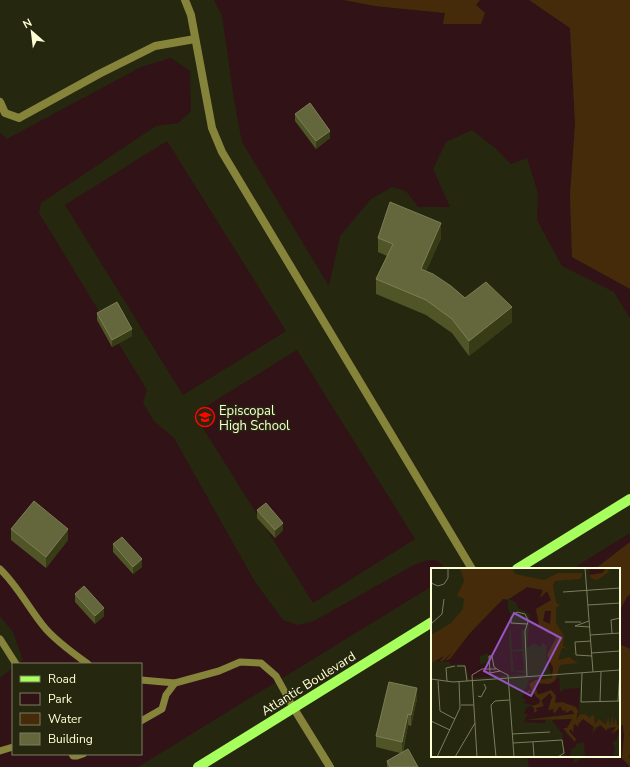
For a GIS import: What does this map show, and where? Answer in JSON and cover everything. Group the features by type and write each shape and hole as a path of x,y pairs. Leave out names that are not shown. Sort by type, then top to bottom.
{"main road":[{"path":"519,568 630,499"},
{"name":"Atlantic Boulevard","path":"198,767 431,623"}],"street":[{"path":"185,0 191,15 212,128 222,152 471,568"},
{"path":"0,102 5,113 19,118 99,74 155,46 195,39"},
{"path":"293,707 330,767"}],"lane":[{"path":"0,569 10,580 45,628 58,641 87,663"},
{"path":"0,639 15,663"},
{"path":"142,680 175,683 219,671 240,662 261,663 276,676 293,707"},
{"path":"142,720 162,708 166,695 175,683"},
{"path":"0,751 12,747"}],"green space":[{"path":"214,0 344,0 375,6 445,13 443,24 475,5 480,0 529,0 570,28 575,124 570,195 572,257 630,289 630,318 614,292 562,266 537,220 538,193 527,158 511,164 495,148 472,130 446,142 433,169 450,207 418,207 406,191 392,187 371,199 340,236 329,286 242,142 222,16"},
{"path":"171,58 190,71 191,111 178,123 156,126 41,203 39,213 147,390 143,403 154,421 174,438 255,582 283,620 298,625 314,621 421,562 434,560 441,564 443,568 431,568 431,587 138,767 0,767 0,678 12,669 12,755 142,755 142,663 19,663 23,660 13,632 0,616 0,133 7,139 141,67"},
{"path":"167,141 286,331 183,395 65,205"},
{"path":"297,350 415,539 313,603 194,414"},
{"path":"630,533 630,542 596,568 574,568"},
{"path":"630,594 630,649 620,644 620,610"},
{"path":"623,725 624,736 622,758 630,767 529,767 527,757 575,757 573,764 584,757 620,757 620,726"}],"water":[{"path":"344,0 480,0 476,5 485,13 481,24 443,24 445,13 375,6"},
{"path":"529,0 630,0 630,289 572,257 570,195 575,124 570,28"},
{"path":"630,542 630,594 620,610 620,568 596,568"},
{"path":"620,644 630,649 630,754 628,757 630,759 630,767 622,758 624,736 623,725 620,726"}],"building":[{"path":"310,103 330,131 316,141 295,114"},
{"path":"390,202 441,223 421,269 433,274 465,298 486,282 512,307 469,341 452,319 426,300 376,279 393,244 378,238"},
{"path":"117,302 132,329 112,340 97,313"},
{"path":"34,501 68,529 46,557 11,529"},
{"path":"266,503 283,523 275,530 257,510"},
{"path":"122,537 142,559 133,567 113,544"},
{"path":"84,586 104,608 95,616 75,594"},
{"path":"389,682 417,688 411,715 408,714 402,742 376,736"},
{"path":"408,749 418,767 390,767 387,761"}],"place":[{"name":"Episcopal High School","path":"205,417"}]}
